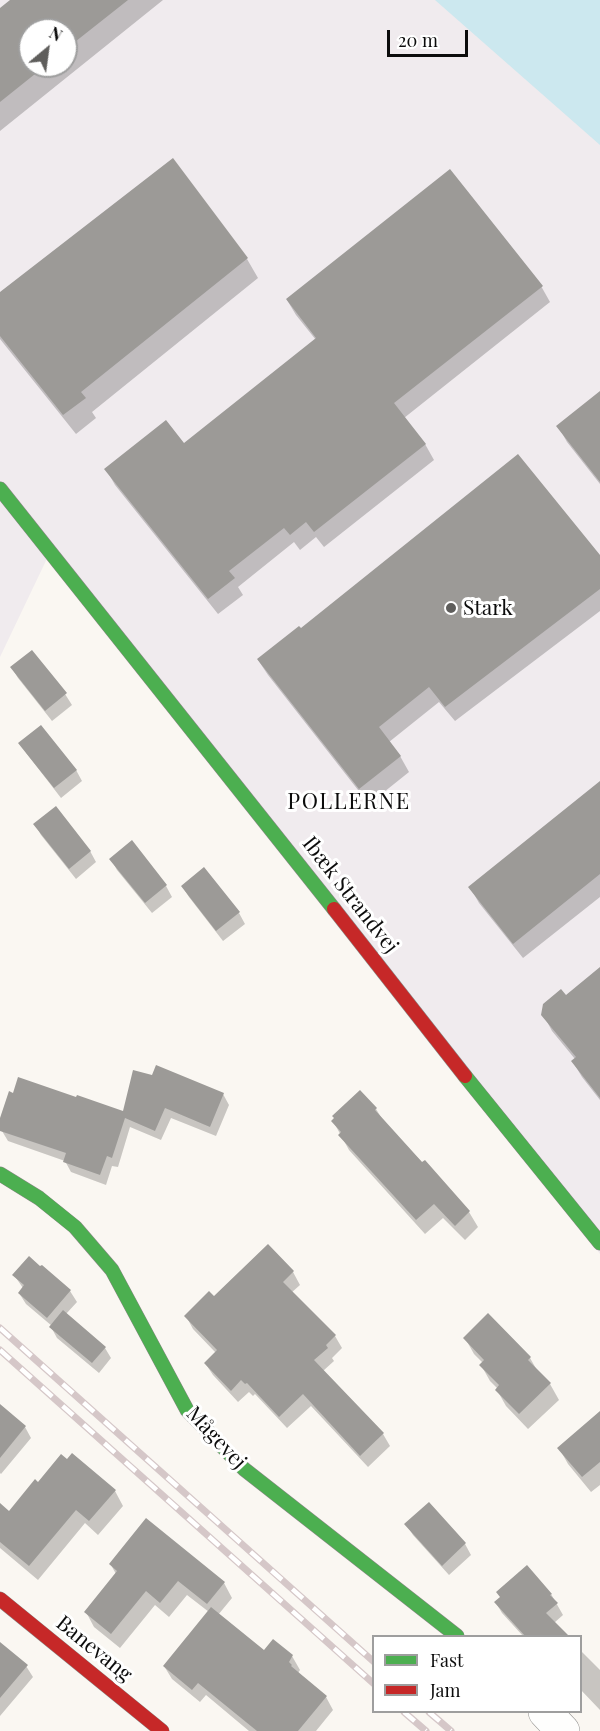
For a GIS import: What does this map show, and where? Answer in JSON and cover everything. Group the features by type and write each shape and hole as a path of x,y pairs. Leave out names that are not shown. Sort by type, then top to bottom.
{"street":[{"name":"Ibæk Strandvej","path":"0,489 600,1244"},
{"name":"Mågevej","path":"0,1174 39,1198 75,1227 112,1270 187,1410 244,1469 456,1635"},
{"name":"Banevang","path":"0,1599 162,1731"},
{"path":"546,1713 563,1731"}],"shaded area":[{"path":"0,0 600,0 600,1254 53,546 0,657"}],"water":[{"path":"435,0 600,0 600,145"}],"building":[{"path":"10,0 128,0 78,40 78,18 18,18 18,78 30,78 0,102 0,8"},
{"path":"173,158 248,258 81,392 86,398 63,415 0,336 0,292"},
{"path":"450,169 543,286 394,403 426,444 314,532 306,522 290,535 284,528 229,571 235,578 208,599 104,469 166,420 184,443 316,338 286,299"},
{"path":"600,391 600,482 556,426"},
{"name":"Stark","path":"518,454 600,555 600,589 445,707 429,687 379,727 401,756 359,789 257,659 299,626 301,628"},
{"path":"32,650 67,693 45,711 10,667"},
{"path":"41,725 77,770 54,788 18,743"},
{"path":"600,781 600,874 513,944 468,887"},
{"path":"56,806 91,851 69,869 33,824"},
{"path":"132,840 167,885 145,903 109,859"},
{"path":"204,867 240,912 216,931 181,886"},
{"path":"600,967 600,1098 571,1061 576,1057 541,1015 543,1004 561,989 566,995"},
{"path":"156,1065 224,1093 210,1127 165,1108 155,1131 125,1118 112,1158 107,1156 100,1175 63,1162 66,1153 0,1131 0,1118 9,1091 13,1093 18,1077 123,1111 133,1070 152,1075"},
{"path":"360,1090 422,1162 425,1160 470,1211 455,1226 434,1204 416,1220 338,1135 341,1132 331,1121 334,1118 332,1116"},
{"path":"268,1244 294,1271 283,1282 336,1335 326,1345 328,1348 314,1360 384,1433 360,1456 303,1394 279,1417 247,1383 241,1380 231,1391 204,1363 217,1350 184,1316 209,1291 214,1296"},
{"path":"29,1256 71,1290 47,1318 18,1293 24,1285 12,1275"},
{"path":"63,1310 106,1347 92,1363 49,1327"},
{"path":"488,1313 531,1357 528,1360 551,1383 519,1414 495,1390 499,1385 479,1365 484,1360 463,1338"},
{"path":"0,1404 26,1426 0,1458"},
{"path":"600,1411 600,1462 582,1477 557,1448"},
{"path":"72,1453 116,1490 89,1521 76,1510 29,1566 0,1542 0,1503 9,1511 35,1479 38,1482 61,1454 67,1459"},
{"path":"429,1502 466,1543 442,1566 404,1524"},
{"path":"146,1518 225,1582 207,1604 178,1581 160,1603 146,1591 111,1634 84,1612 117,1571 109,1564"},
{"path":"527,1565 558,1603 546,1613 568,1635 524,1635 494,1602 500,1597 496,1592"},
{"path":"211,1607 264,1650 273,1639 293,1655 289,1662 291,1666 327,1696 298,1731 257,1731 198,1683 192,1690 163,1666"},
{"path":"0,1642 28,1665 0,1698"}],"railway":[{"path":"0,1328 372,1660"},
{"path":"0,1350 372,1682"},
{"path":"405,1713 426,1731"},
{"path":"430,1713 451,1731"}],"traffic: fast":[{"path":"0,489 334,909"},
{"path":"465,1076 600,1243"},
{"path":"0,1174 39,1198 75,1227 112,1270 187,1410 244,1469 456,1635"}],"traffic: jam":[{"path":"334,909 465,1076"},
{"path":"0,1599 162,1731"}],"place":[{"name":"Stark","path":"451,608"}],"district":[{"name":"POLLERNE","path":"349,802"}]}
